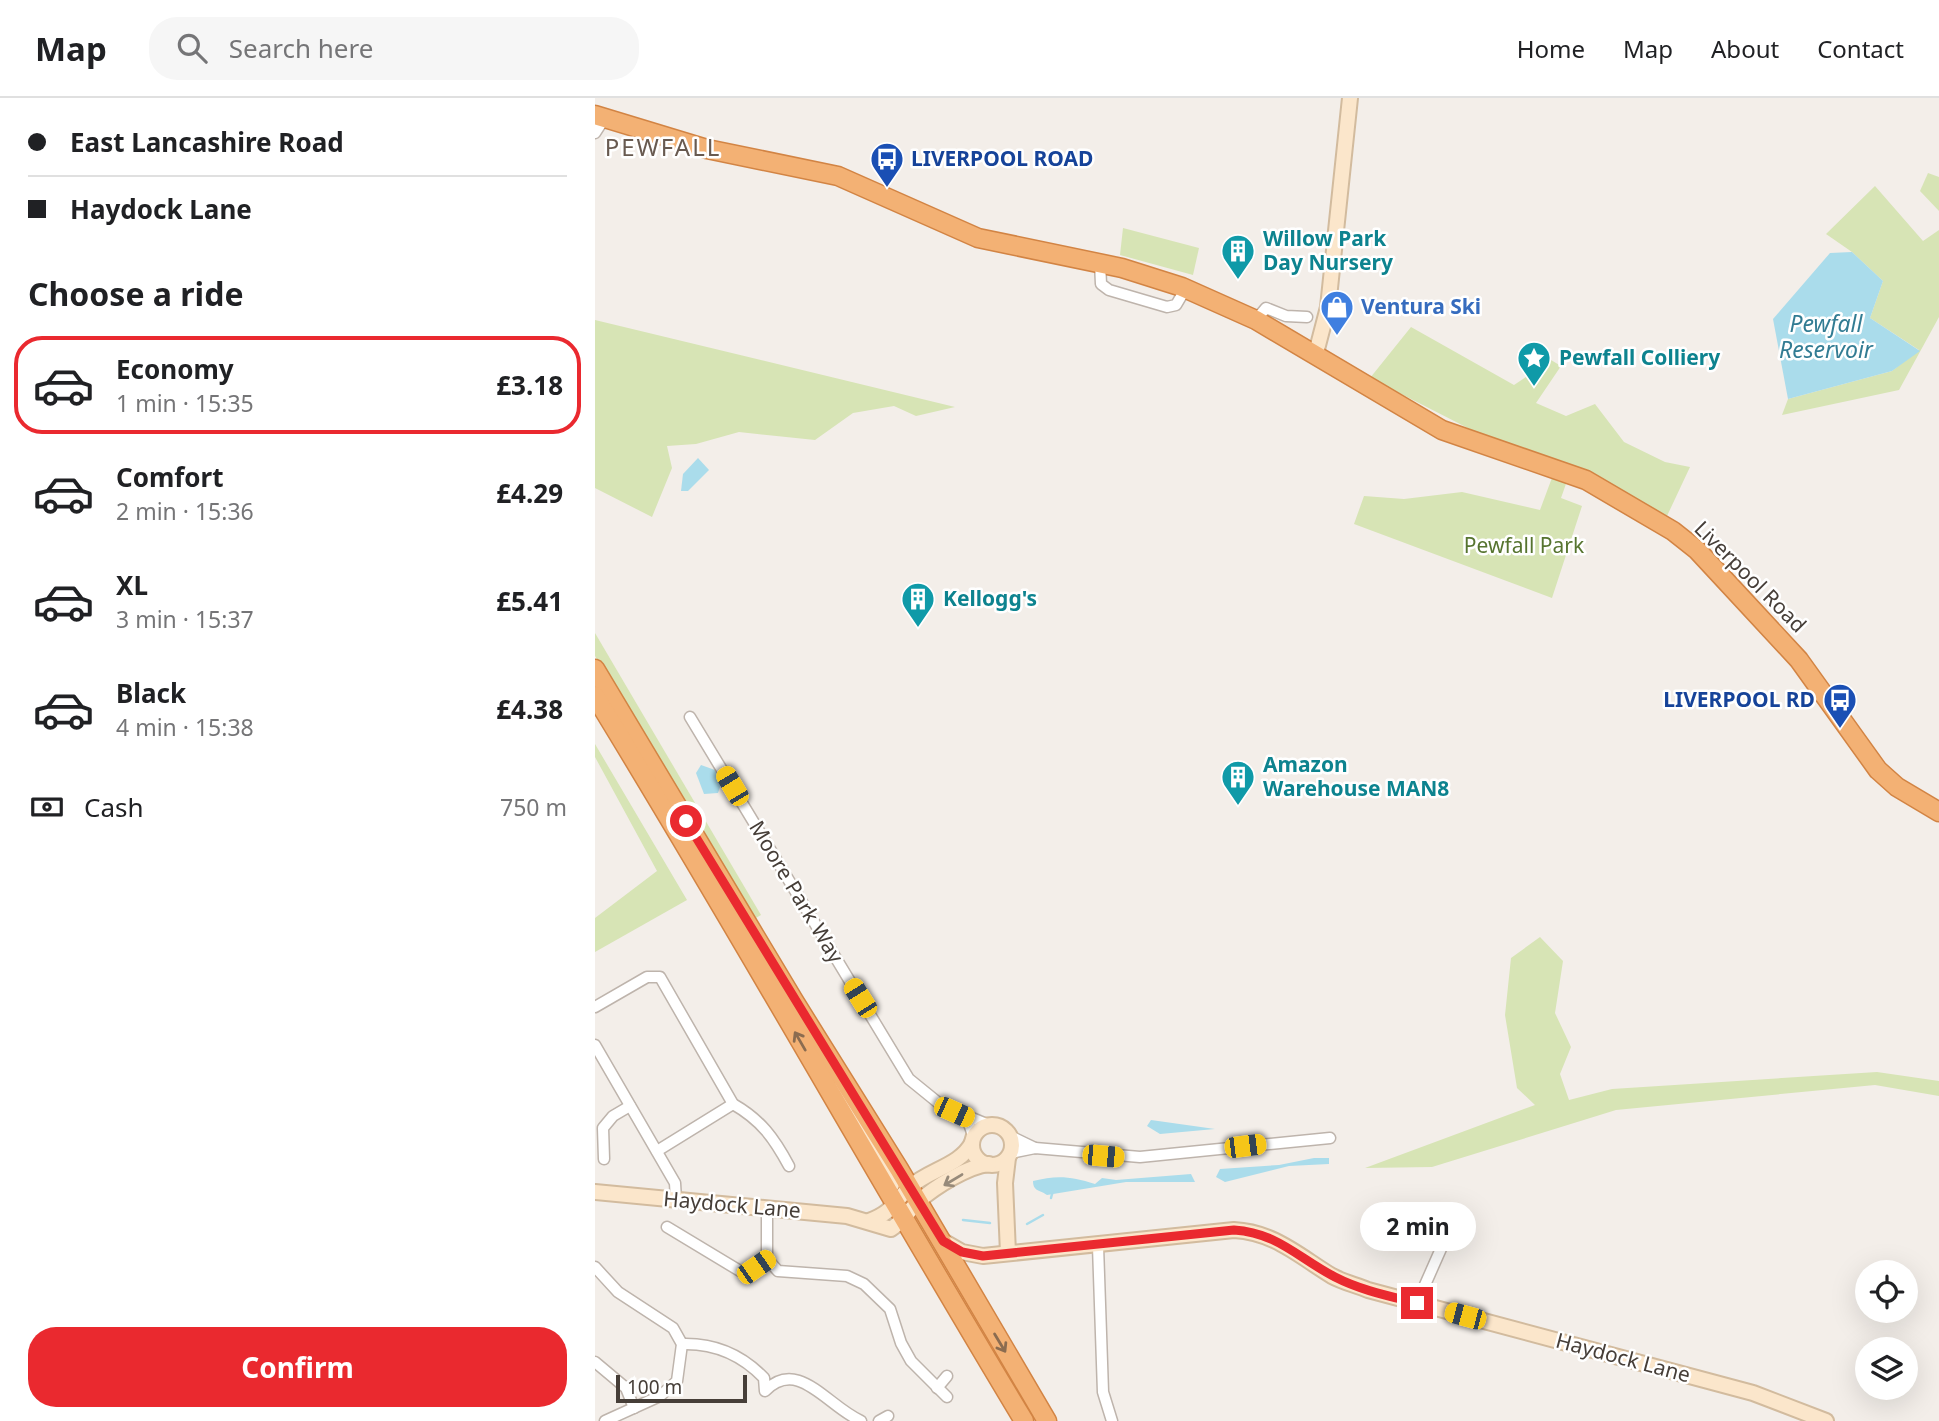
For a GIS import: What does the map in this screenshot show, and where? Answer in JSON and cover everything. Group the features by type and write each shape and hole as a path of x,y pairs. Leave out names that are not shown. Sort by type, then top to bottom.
{"highway":[{"name":"Liverpool Road","path":"598,122 707,149 838,176 978,237 1100,263 1186,288 1256,320 1316,353 1442,430 1585,480 1686,541 1741,594 1799,660 1878,770 1896,787 1939,812"},
{"path":"595,669 822,1046 1024,1421"},
{"path":"595,696 906,1205 943,1241 1047,1421"}],"street":[{"path":"1316,353 1328,307 1350,98"},
{"path":"1100,263 1101,284 1109,290 1167,307 1176,306 1186,288"},
{"path":"1256,320 1266,308 1286,316 1302,313"},
{"name":"Moore Park Way","path":"690,717 909,1079 927,1097 967,1118 989,1125"},
{"path":"595,1007 647,977 660,977 733,1104 753,1115 771,1133 789,1166"},
{"path":"595,1045 675,1183 676,1200"},
{"path":"657,1151 733,1104"},
{"path":"604,1159 603,1128 613,1116 631,1106"},
{"path":"967,1118 979,1159 1001,1160"},
{"path":"906,1205 963,1155 980,1129 989,1125 1004,1128 1010,1136 1035,1148 1140,1157 1330,1138"},
{"path":"1008,1253 1005,1183 1001,1160 1010,1136"},
{"path":"906,1205 971,1169 1035,1148"},
{"name":"Haydock Lane","path":"595,1192 767,1208 869,1221 906,1205"},
{"path":"767,1208 767,1259 778,1271 848,1276 864,1284 890,1309 905,1352 947,1397"},
{"path":"1417,1303 1455,1217"},
{"path":"667,1227 740,1271 756,1267 767,1259"},
{"name":"Haydock Lane","path":"943,1241 962,1252 983,1256 1234,1230 1255,1231 1274,1238 1335,1277 1417,1303 1753,1393 1826,1421"},
{"path":"1098,1246 1103,1392 1112,1421"},
{"path":"964,1281 968,1265 983,1256"},
{"path":"595,1268 618,1292 673,1328 682,1344 677,1381 660,1396 605,1421"},
{"path":"682,1344 705,1343 750,1363 764,1378 765,1391 776,1380 796,1377 861,1421"},
{"path":"595,1362 626,1388 634,1408"},
{"path":"937,1388 947,1376"}],"green space":[{"path":"1928,173 1939,177 1939,211 1920,191"},
{"path":"1875,186 1923,241 1939,230 1939,317 1899,390 1782,415 1788,399 1892,371 1919,350 1870,318 1883,281 1852,252 1826,234"},
{"path":"1123,228 1199,248 1193,275 1120,255"},
{"path":"595,320 955,407 916,416 894,406 853,413 815,440 739,432 696,444 667,446 672,468 652,517 595,488"},
{"path":"1411,327 1514,385 1551,360 1561,366 1536,403 1566,416 1595,404 1624,442 1665,462 1690,467 1667,516 1568,464 1503,446 1370,378"},
{"name":"Pewfall Park","path":"1553,475 1567,481 1561,498 1582,506 1552,598 1354,524 1364,496 1404,499 1462,492 1540,510"},
{"path":"595,633 761,915 754,919 595,656"},
{"path":"595,744 687,900 595,952 595,918 657,871 595,757"},
{"path":"1540,937 1563,961 1555,1013 1571,1047 1560,1074 1569,1100 1612,1089 1877,1072 1939,1081 1939,1096 1875,1085 1616,1110 1432,1167 1365,1168 1535,1105 1517,1088 1505,1015 1511,958"}],"water":[{"name":"Pewfall Reservoir","path":"1852,252 1883,281 1870,318 1920,351 1892,371 1788,399 1773,319 1830,253"},
{"path":"698,458 709,470 688,491 681,491 683,474"},
{"path":"701,765 715,770 721,784 718,793 704,794 696,773"},
{"path":"1151,1120 1215,1129 1160,1134 1147,1126"},
{"path":"1329,1158 1329,1164 1289,1166 1225,1182 1216,1177 1220,1169 1279,1165"},
{"path":"1191,1174 1195,1182 1126,1182 1047,1195 1033,1185 1033,1181 1049,1178 1064,1177 1095,1184 1102,1178 1116,1180"}],"waterway":[{"path":"1051,1198 1052,1194"},
{"path":"1027,1224 1043,1215"},
{"path":"963,1220 990,1223"}],"place":[{"name":"LIVERPOOL ROAD","path":"887,189"},
{"name":"Willow Park Day Nursery","path":"1238,281"},
{"name":"Ventura Ski","path":"1337,337"},
{"name":"Pewfall Colliery","path":"1534,388"},
{"name":"Kellogg's","path":"918,629"},
{"name":"LIVERPOOL RD","path":"1840,730"},
{"name":"Amazon Warehouse MAN8","path":"1238,807"}],"district":[{"name":"PEWFALL","path":"663,148"}],"route":[{"path":"686,821 794,1001 943,1241 950,1247 971,1255 983,1256 1234,1230 1255,1231 1274,1238 1335,1277 1368,1290 1417,1303"}]}
